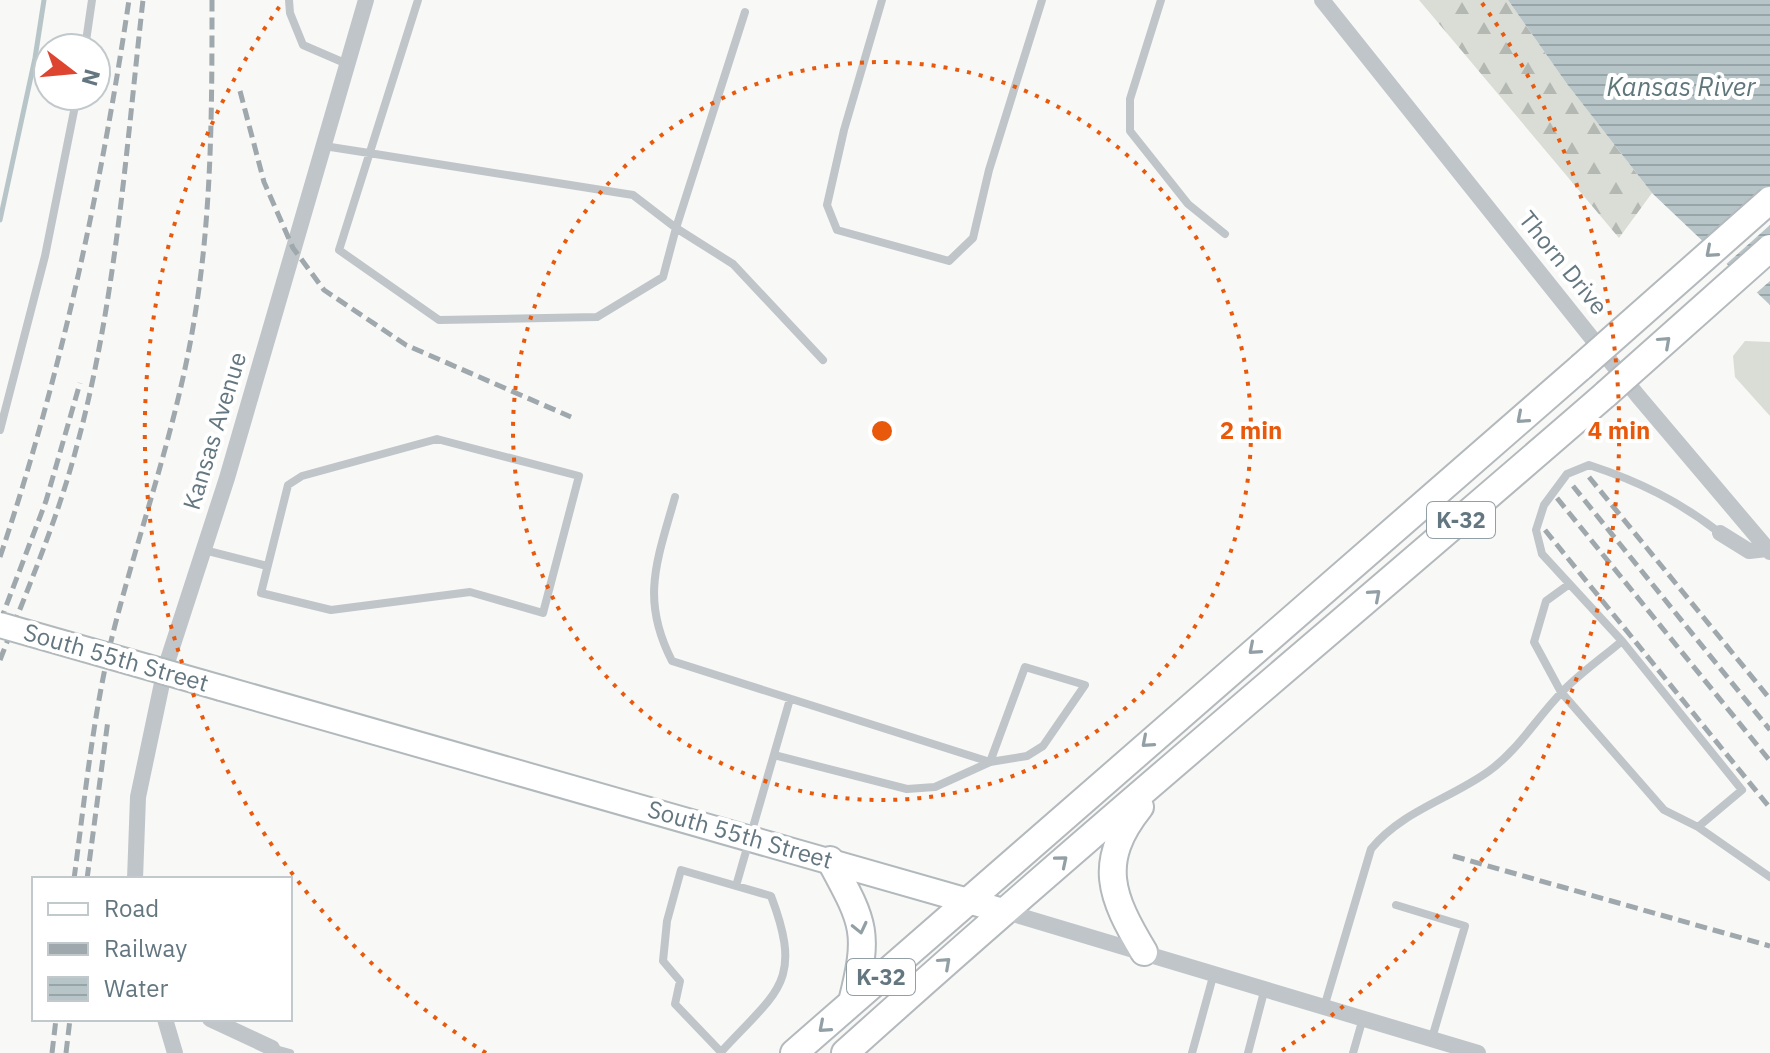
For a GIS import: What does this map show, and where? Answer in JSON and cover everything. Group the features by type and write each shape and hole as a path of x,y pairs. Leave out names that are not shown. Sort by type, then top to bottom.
{"main road":[{"name":"K-32","path":"794,1053 1770,200"},
{"name":"K-32","path":"845,1053 1003,911 1317,646 1770,248"},
{"name":"South 55th Street","path":"0,625 1003,911"},
{"path":"1144,952 1123,917 1112,885 1112,855 1126,825 1171,768"},
{"path":"830,860 863,931 864,955 852,1002"}],"street":[{"name":"Kansas Avenue","path":"135,877 138,797 165,669 204,550 366,0"},
{"name":"Thorn Drive","path":"1322,0 1638,396 1769,551"},
{"path":"1720,533 1749,551 1769,551"},
{"name":"South 55th Street","path":"1003,911 1325,1004 1472,1052"},
{"path":"166,1021 175,1053"},
{"path":"214,1021 268,1050"}],"lane":[{"path":"87,32 92,0"},
{"path":"289,0 290,13 303,45 347,64"},
{"path":"418,0 339,250 439,320 597,317 663,277 745,12"},
{"path":"882,0 827,205 837,230 949,261 973,238 989,170 1042,0"},
{"path":"1161,0 1130,99 1130,131 1188,204 1225,234"},
{"path":"0,430 45,256 74,112"},
{"path":"323,146 633,195 676,228 733,264 823,360"},
{"path":"437,439 579,476 543,613 470,592 331,610 261,593 267,566 288,485 302,476 437,439"},
{"path":"1698,827 1742,790 1622,641 1542,554 1536,530 1552,489 1567,474 1589,465 1651,487 1686,506 1720,533"},
{"path":"675,497 651,600 659,636 672,661 990,762"},
{"path":"204,550 267,566"},
{"path":"1568,585 1546,601 1534,642 1561,692 1664,810 1698,827 1770,877"},
{"path":"1325,1004 1371,849 1382,836 1418,811 1489,771 1519,743 1561,692 1622,641"},
{"path":"774,755 907,789 935,787 990,762 1027,756 1043,746 1085,685 1025,667 990,762"},
{"path":"736,886 790,699"},
{"path":"681,870 771,896 785,932 788,961 776,992 721,1053 675,1004 680,981 663,961 667,921 681,870"},
{"path":"1396,905 1465,926 1432,1038"},
{"path":"1192,1053 1214,972"},
{"path":"1248,1053 1266,987"},
{"path":"1353,1053 1363,1017"},
{"path":"268,1050 290,1053"}],"green space":[{"path":"1419,0 1508,0 1567,84 1652,193 1619,238"},
{"path":"1745,341 1770,342 1770,416 1735,377 1733,356"}],"water":[{"name":"Kansas River","path":"1508,0 1770,0 1770,305 1652,193 1567,84"}],"pier":[{"path":"1770,187 1770,225 1723,267 1703,247"},
{"path":"1770,238 1770,281 1754,295 1730,273"}],"waterway":[{"path":"0,220 35,58 44,0"}],"railway":[{"path":"0,557 42,420 77,281 106,141 129,0"},
{"path":"0,660 60,502 90,394 118,226 143,0"},
{"path":"74,877 106,663 169,436 195,315 208,197 212,0"},
{"path":"240,91 264,182 293,248 324,290 406,345 571,417"},
{"path":"0,622 46,501 80,383"},
{"path":"1589,477 1770,699"},
{"path":"1573,486 1770,730"},
{"path":"1557,498 1770,761"},
{"path":"1545,530 1770,808"},
{"path":"87,877 108,720"},
{"path":"1453,856 1770,946"},
{"path":"52,1053 56,1021"},
{"path":"66,1053 70,1021"}]}
